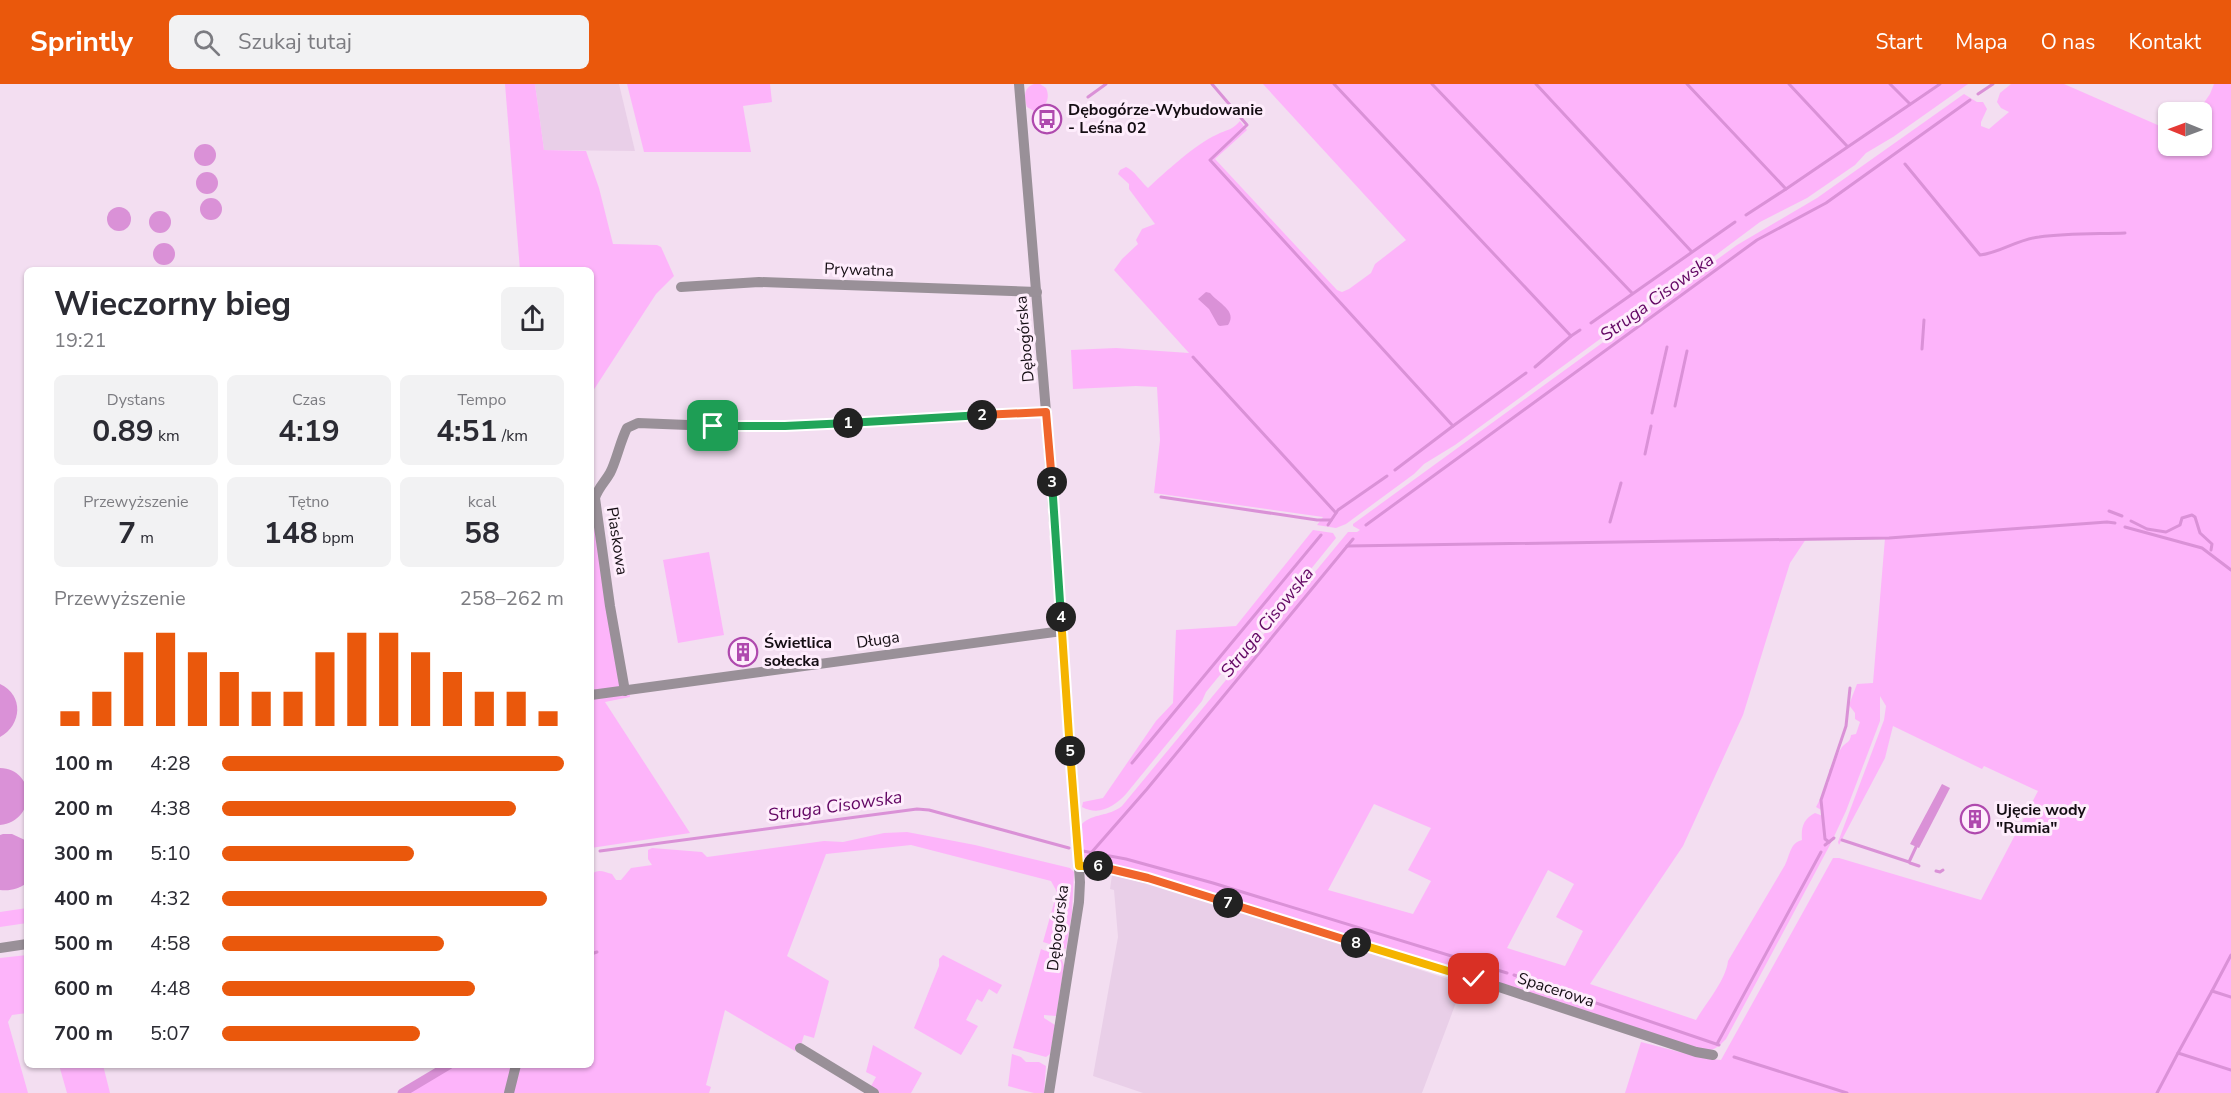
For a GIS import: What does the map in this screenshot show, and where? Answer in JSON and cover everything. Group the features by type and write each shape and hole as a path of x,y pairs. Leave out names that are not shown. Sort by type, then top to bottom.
{"street":[{"name":"Dębogórska","path":"1019,84 1037,292 1079,866 1079,902 1049,1093"},
{"name":"Prywatna","path":"681,287 759,282 1037,292"},
{"name":"Piaskowa","path":"625,690 610,606 595,498 611,471 627,428 638,423 785,426 1046,412"},
{"name":"Długa","path":"594,695 1062,631"},
{"name":"Spacerowa","path":"1079,866 1109,868 1148,878 1492,985 1696,1052 1713,1055"},
{"path":"0,948 24,944"},
{"path":"800,1048 874,1093"},
{"path":"509,1093 515,1068"}],"shaded area":[{"path":"505,84 535,84 544,150 586,151 599,188 613,244 661,247 674,276 656,294 594,389 594,267 520,267"},
{"path":"535,84 619,84 635,151 544,150"},
{"path":"627,84 770,84 772,102 743,106 751,152 644,152"},
{"path":"1034,84 1040,84 1046,88 1048,96 1044,106 1034,111 1027,107 1025,96 1026,90"},
{"path":"1263,84 1968,84 1893,137 1866,153 1855,165 1807,198 1760,222 1673,287 1642,305 1633,315 1455,445 1424,464 1414,474 1346,524 1336,528 1317,525 1323,517 1154,493 1160,440 1157,387 1073,389 1071,350 1116,348 1189,353 1114,270 1138,244 1136,240 1142,229 1155,224 1129,189 1129,184 1118,174 1126,167 1148,188 1199,145 1232,128 1240,121 1247,130 1215,159 1337,290 1342,292 1349,289 1371,273 1375,264 1406,240"},
{"path":"2011,84 2064,84 2158,125 2158,156 2212,156 2212,102 2204,102 2214,84 2231,84 2231,1093 1625,1093 1641,1042 1703,1058 1721,1060 1833,858 1981,900 2038,791 1984,766 1982,769 1893,726 1885,758 1839,845 1838,842 1884,720 1886,706 1880,696 1880,721 1846,811 1831,843 1726,1039 1711,1050 1703,1050 1084,863 1082,824 1122,806 1348,532 1360,530 1353,524 1737,245 1817,198 1964,94 1977,102 1983,102 1987,109 1981,126 1989,129 2009,112 2001,108 1997,102 2000,93","holes":["1885,538 1873,683 1857,684 1849,705 1855,713 1855,719 1860,722 1856,734 1851,735 1850,740 1842,747 1834,765 1829,770 1829,782 1816,807 1823,811 1823,816 1815,813 1805,821 1802,840 1793,847 1785,865 1728,961 1720,984 1696,1020 1590,984 1683,846 1743,715 1790,563 1806,539","1374,804 1431,828 1408,870 1431,881 1413,914 1328,890","1548,870 1574,884 1556,917 1583,931 1565,966 1507,948"]},
{"path":"205,144 213,147 216,155 213,163 205,166 197,163 194,155 197,147"},
{"path":"207,172 215,175 218,183 215,191 207,194 199,191 196,183 199,175"},
{"path":"211,198 219,201 222,209 219,217 211,220 203,217 200,209 203,201"},
{"path":"119,207 128,210 131,219 128,228 119,231 110,228 107,219 110,210"},
{"path":"160,211 168,214 171,222 168,230 160,233 152,230 149,222 152,214"},
{"path":"164,243 172,246 175,254 172,262 164,265 156,262 153,254 156,246"},
{"path":"1206,292 1229,311 1231,316 1228,325 1218,325 1209,309 1198,299"},
{"path":"594,511 630,697 605,702 690,833 594,848"},
{"path":"1313,530 1333,533 1336,538 1248,647 1206,692 1202,701 1126,794 1106,809 1094,811 1082,807 1083,802 1103,798 1156,721 1173,703 1176,630 1236,626"},
{"path":"709,552 724,635 678,643 663,560"},
{"path":"0,684 13,695 17,710 13,725 0,737"},
{"path":"0,768 12,771 24,782 24,809 21,815 12,821 0,825"},
{"path":"1942,784 1950,788 1919,848 1910,844"},
{"path":"907,832 975,845 1070,868 1074,872 1072,913 1066,949 1043,942 1057,892 1051,881 911,845 826,854 787,956 829,981 814,1038 804,1035 801,1045 799,1044 795,1051 725,1010 706,1085 711,1087 709,1093 513,1093 519,1068 594,1068 594,873 599,871 612,874 616,880 621,880 631,868 652,865 648,859 648,850 652,848 702,852 707,857 824,841 843,842 884,833"},
{"path":"12,834 24,840 24,884 11,890 0,890 0,835"},
{"path":"1112,875 1185,893 1463,984 1422,1093 1143,1093 1093,1076 1118,937 1114,890 1110,889"},
{"path":"24,908 24,923 0,927 0,912"},
{"path":"1041,949 1058,956 1064,966 1056,1016 1044,1015 1044,1018 1055,1025 1050,1054 1046,1057 1013,1048"},
{"path":"24,955 24,1013 12,1015 8,1022 28,1093 0,1093 0,958"},
{"path":"943,955 1002,985 997,994 989,989 982,1002 977,999 966,1020 978,1026 961,1055 914,1028 939,966 939,959"},
{"path":"873,1045 922,1073 911,1093 879,1093 870,1088 876,1077 866,1072"},
{"path":"1012,1054 1021,1057 1026,1062 1039,1062 1046,1066 1044,1093 1034,1093 1008,1086"},
{"path":"60,1068 104,1068 110,1093 67,1093"},
{"path":"449,1068 511,1068 505,1093 406,1093"}],"waterway":[{"path":"1088,97 1106,84"},
{"path":"1212,84 1247,125 1210,160 1453,426 1395,470"},
{"path":"1334,84 1571,336 1580,330"},
{"path":"1432,84 1632,293"},
{"path":"1536,84 1691,251"},
{"path":"1687,84 1786,189 1746,215"},
{"path":"1789,84 1847,146"},
{"path":"1890,84 1910,104"},
{"path":"1786,189 1940,84"},
{"name":"Struga Cisowska","path":"1978,94 1993,84"},
{"name":"Struga Cisowska","path":"1366,525 1757,240 1826,203 1970,100"},
{"path":"1905,164 1980,255 2039,237 2125,233"},
{"path":"1591,323 1735,222"},
{"path":"1922,349 1924,320"},
{"path":"1535,367 1571,336"},
{"path":"1652,413 1667,347"},
{"path":"1675,406 1687,351"},
{"path":"1193,357 1336,513"},
{"path":"1453,426 1526,373"},
{"path":"1645,454 1651,426"},
{"path":"1328,525 1338,510 1387,476"},
{"path":"1610,522 1621,483"},
{"path":"1161,497 1317,520 1331,520"},
{"path":"2109,511 2122,516"},
{"path":"2131,521 2147,529 2166,532 2180,525 2182,518 2192,515 2195,517 2200,533 2212,544 2211,550"},
{"path":"1347,546 1889,538 2115,523"},
{"path":"2125,527 2202,548 2231,570"},
{"path":"1132,763 1321,535"},
{"name":"Struga Cisowska","path":"1091,853 1147,789 1353,539"},
{"path":"1829,842 1825,839 1821,800 1846,726 1850,688"},
{"name":"Struga Cisowska","path":"600,851 917,809 929,810 1069,848"},
{"path":"1825,845 1834,838"},
{"path":"1842,840 1909,862 1916,847"},
{"path":"1083,851 1126,859 1213,883 1507,973"},
{"path":"1717,1044 1821,852"},
{"path":"1910,863 1919,866"},
{"path":"1936,871 1943,870"},
{"path":"2212,991 2231,955"},
{"path":"1514,975 1719,1045"},
{"path":"2178,1053 2212,991 2231,997"},
{"path":"2157,1093 2178,1053 2231,1070"},
{"path":"1734,1057 1847,1093"},
{"path":"402,1093 444,1068"}],"place":[{"name":"Dębogórze-Wybudowanie - Leśna 02","path":"1047,119"},
{"name":"Świetlica sołecka","path":"743,652"},
{"name":"Ujęcie wody \"Rumia\"","path":"1975,819"}],"route":[{"path":"713,426 785,426 1046,412 1079,866 1109,868 1148,878 1474,979"}]}
